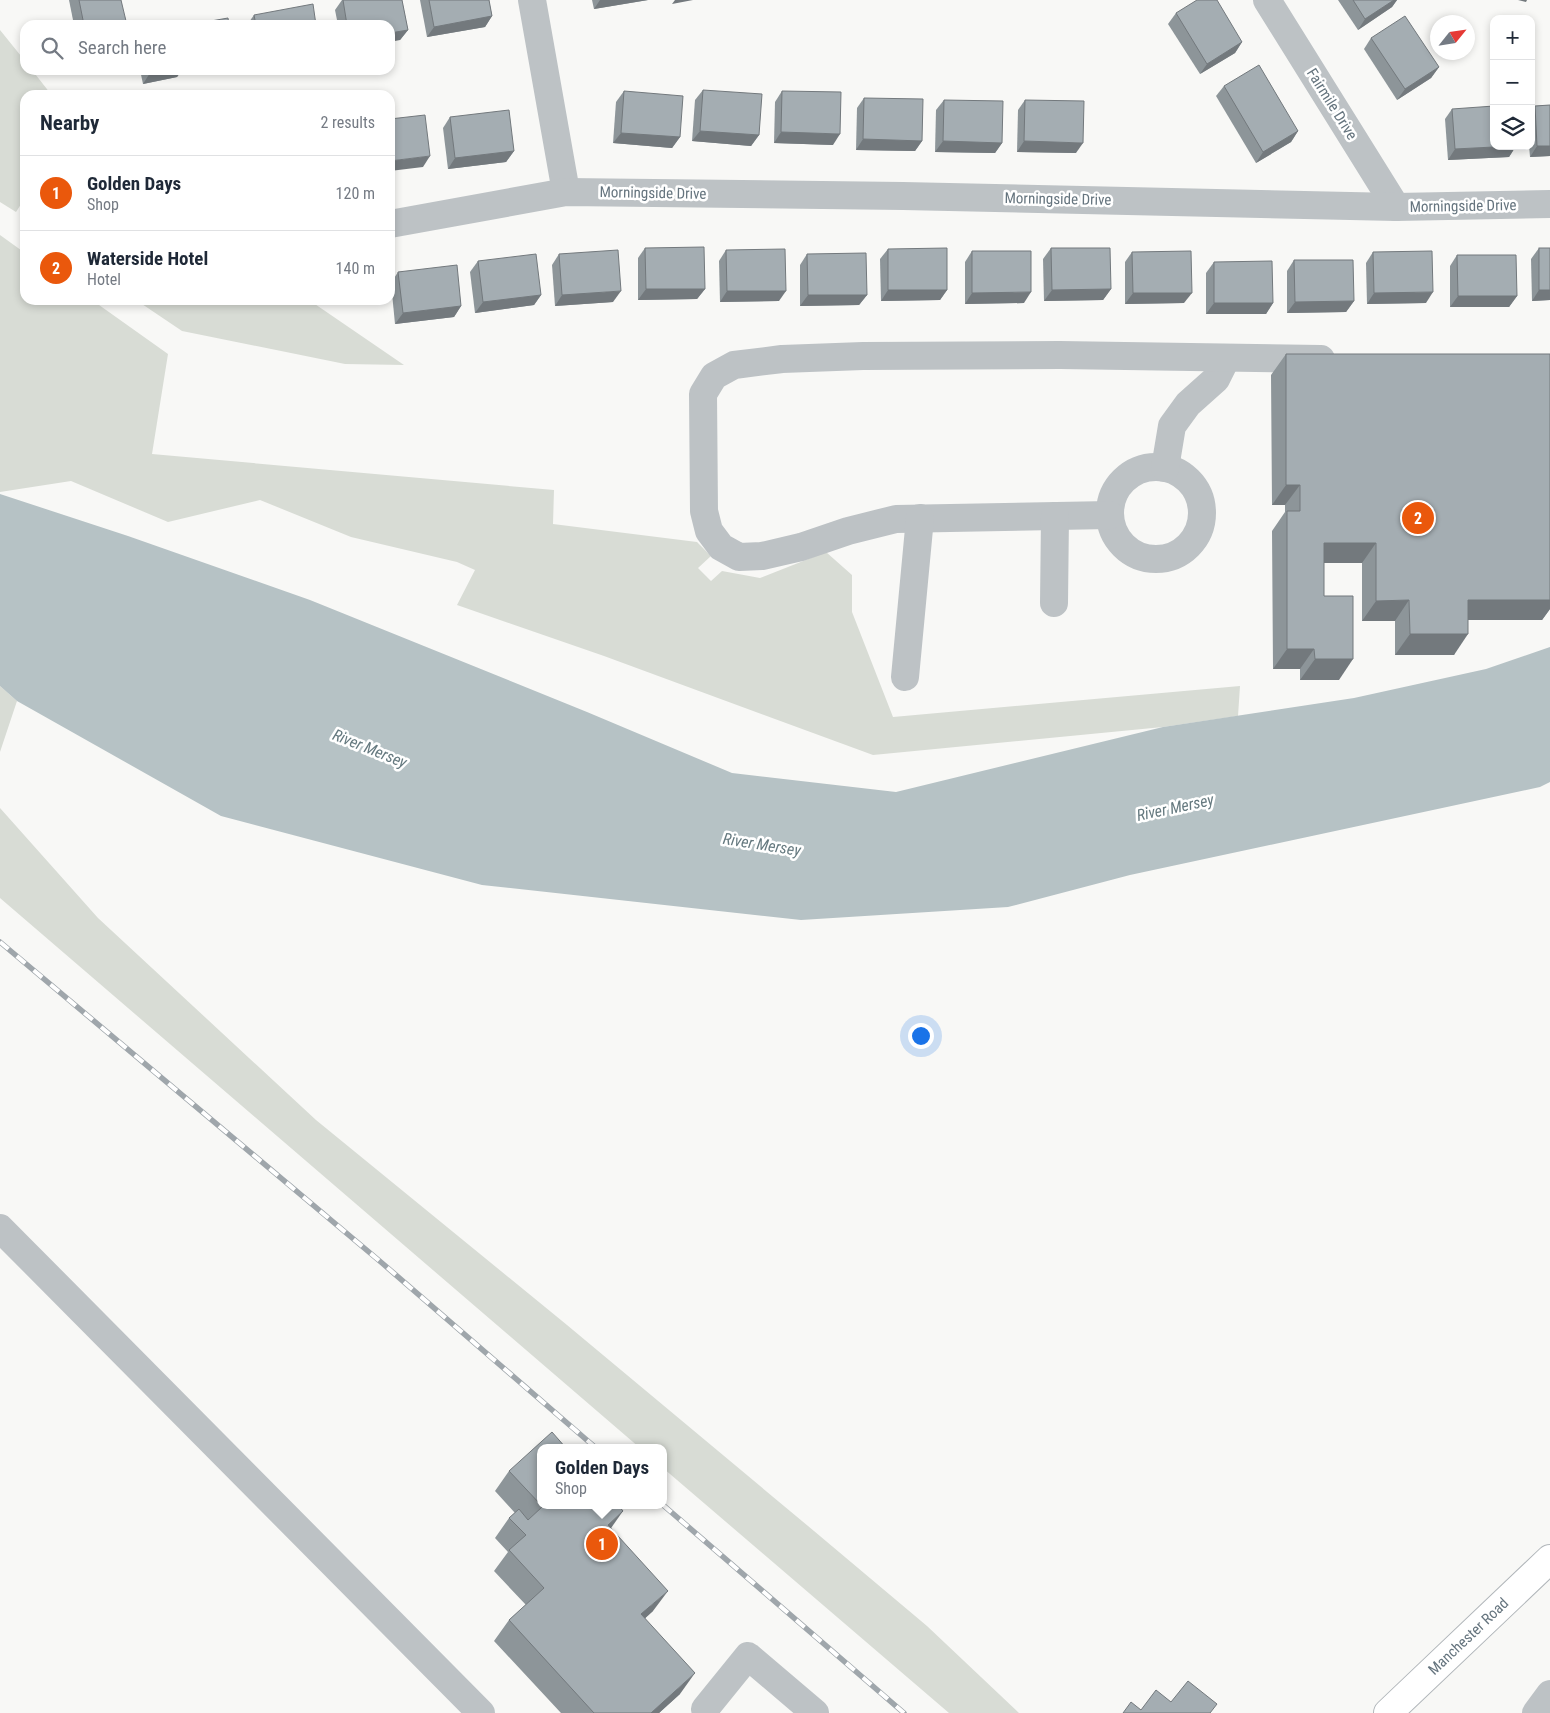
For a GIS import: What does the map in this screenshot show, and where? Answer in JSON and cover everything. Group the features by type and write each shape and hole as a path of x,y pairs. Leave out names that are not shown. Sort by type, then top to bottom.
{"main road":[{"name":"Manchester Road","path":"1388,1713 1550,1559"}],"street":[{"path":"532,0 566,192"},
{"name":"Fairmile Drive","path":"1267,0 1396,207"},
{"name":"Morningside Drive","path":"395,223 566,192 903,196 1396,207 1550,204"},
{"path":"1110,515 896,519 848,531 801,547 762,556 740,557 721,547 709,530 704,511 702,394 714,376 734,365 782,359 863,356 1050,355 1348,359"},
{"path":"1165,468 1172,426 1188,404 1216,379 1226,358"},
{"path":"1150,467 1165,468 1179,473 1190,483 1198,495 1202,510 1201,525 1194,538 1184,550 1171,557 1157,560 1141,557 1128,550 1117,539 1111,524 1110,515 1114,494 1122,481 1134,472 1150,467"},
{"path":"1054,603 1055,516"},
{"path":"905,677 920,518"},
{"path":"0,1228 481,1713"},
{"path":"706,1713 705,1709 748,1656 815,1713"},
{"path":"1536,1713 1550,1694"}],"shaded area":[{"path":"0,30 20,55 20,75 36,75 48,90 20,90 20,206 16,212 0,202"},
{"path":"0,235 20,249 20,305 99,305 168,354 152,454 554,490 553,524 697,542 711,556 698,568 711,581 722,571 760,578 826,552 852,575 852,612 893,717 1240,686 1238,716 1163,727 873,755 604,656 457,605 475,570 457,562 351,537 260,500 168,522 71,481 0,492"},
{"path":"143,305 316,305 404,365 345,364 182,331"},
{"path":"0,686 17,701 0,752"},
{"path":"0,808 98,918 316,1120 567,1325 927,1626 1019,1713 949,1713 667,1471 667,1444 635,1444 0,898"}],"water":[{"name":"River Mersey","path":"0,494 128,536 310,600 732,773 896,792 1163,727 1354,698 1486,669 1550,647 1550,782 1540,787 1130,875 1008,907 801,920 482,885 221,816 17,701 0,686"}],"building":[{"path":"79,0 121,0 126,20 83,20"},
{"path":"343,0 402,0 408,30 395,32 395,20 346,20"},
{"path":"429,0 489,0 492,16 434,27"},
{"path":"1197,0 1217,0 1242,42 1207,64 1176,13"},
{"path":"1353,0 1394,0 1365,19"},
{"path":"313,4 315,20 255,20 254,15"},
{"path":"1405,16 1430,54 1430,60 1434,60 1439,67 1405,89 1371,38"},
{"path":"1259,65 1298,131 1263,152 1224,86"},
{"path":"703,90 762,94 759,135 700,131"},
{"path":"624,91 683,96 680,137 621,133"},
{"path":"782,91 841,92 840,134 781,132"},
{"path":"864,98 923,99 922,141 863,139"},
{"path":"944,100 1003,101 1002,143 943,141"},
{"path":"1025,100 1084,101 1083,143 1024,141"},
{"path":"1550,105 1550,146 1537,146 1535,106"},
{"path":"1490,106 1490,147 1455,149 1452,109"},
{"path":"509,110 514,151 455,158 450,117"},
{"path":"425,115 430,156 395,160 395,118"},
{"path":"704,247 705,289 646,289 645,248"},
{"path":"947,248 947,290 888,290 888,249"},
{"path":"1051,248 1110,248 1111,289 1052,290"},
{"path":"1539,248 1550,248 1550,290 1539,290"},
{"path":"785,249 786,291 727,291 726,250"},
{"path":"618,250 621,291 562,295 559,254"},
{"path":"972,251 1031,251 1031,292 972,293"},
{"path":"1191,251 1192,293 1133,293 1132,252"},
{"path":"1432,251 1433,292 1374,293 1373,252"},
{"path":"866,253 867,295 808,295 807,254"},
{"path":"536,254 541,295 483,302 478,261"},
{"path":"1457,255 1516,255 1517,296 1458,296"},
{"path":"1294,260 1353,260 1354,301 1295,302"},
{"path":"1272,261 1273,303 1214,303 1214,262"},
{"path":"457,265 461,306 403,313 398,272"},
{"path":"1286,354 1550,354 1550,600 1468,600 1468,634 1410,634 1409,600 1376,601 1376,543 1324,543 1324,596 1353,596 1353,659 1315,659 1314,649 1287,649 1287,511 1300,511 1300,485 1286,485"},
{"path":"552,1432 562,1444 539,1444"},
{"path":"537,1446 537,1501 509,1471"},
{"path":"519,1509 528,1520 540,1509 621,1509 623,1511 608,1525 668,1591 641,1614 695,1673 651,1713 594,1713 509,1620 544,1588 509,1550 526,1535 509,1518"},
{"path":"1188,1681 1217,1704 1210,1713 1123,1713 1131,1702 1141,1710 1156,1690 1171,1702"}],"railway":[{"path":"0,942 382,1263 591,1444"},
{"path":"667,1508 904,1713"}],"place":[{"name":"Waterside Hotel","path":"1418,518"},
{"name":"Golden Days","path":"602,1544"}]}
